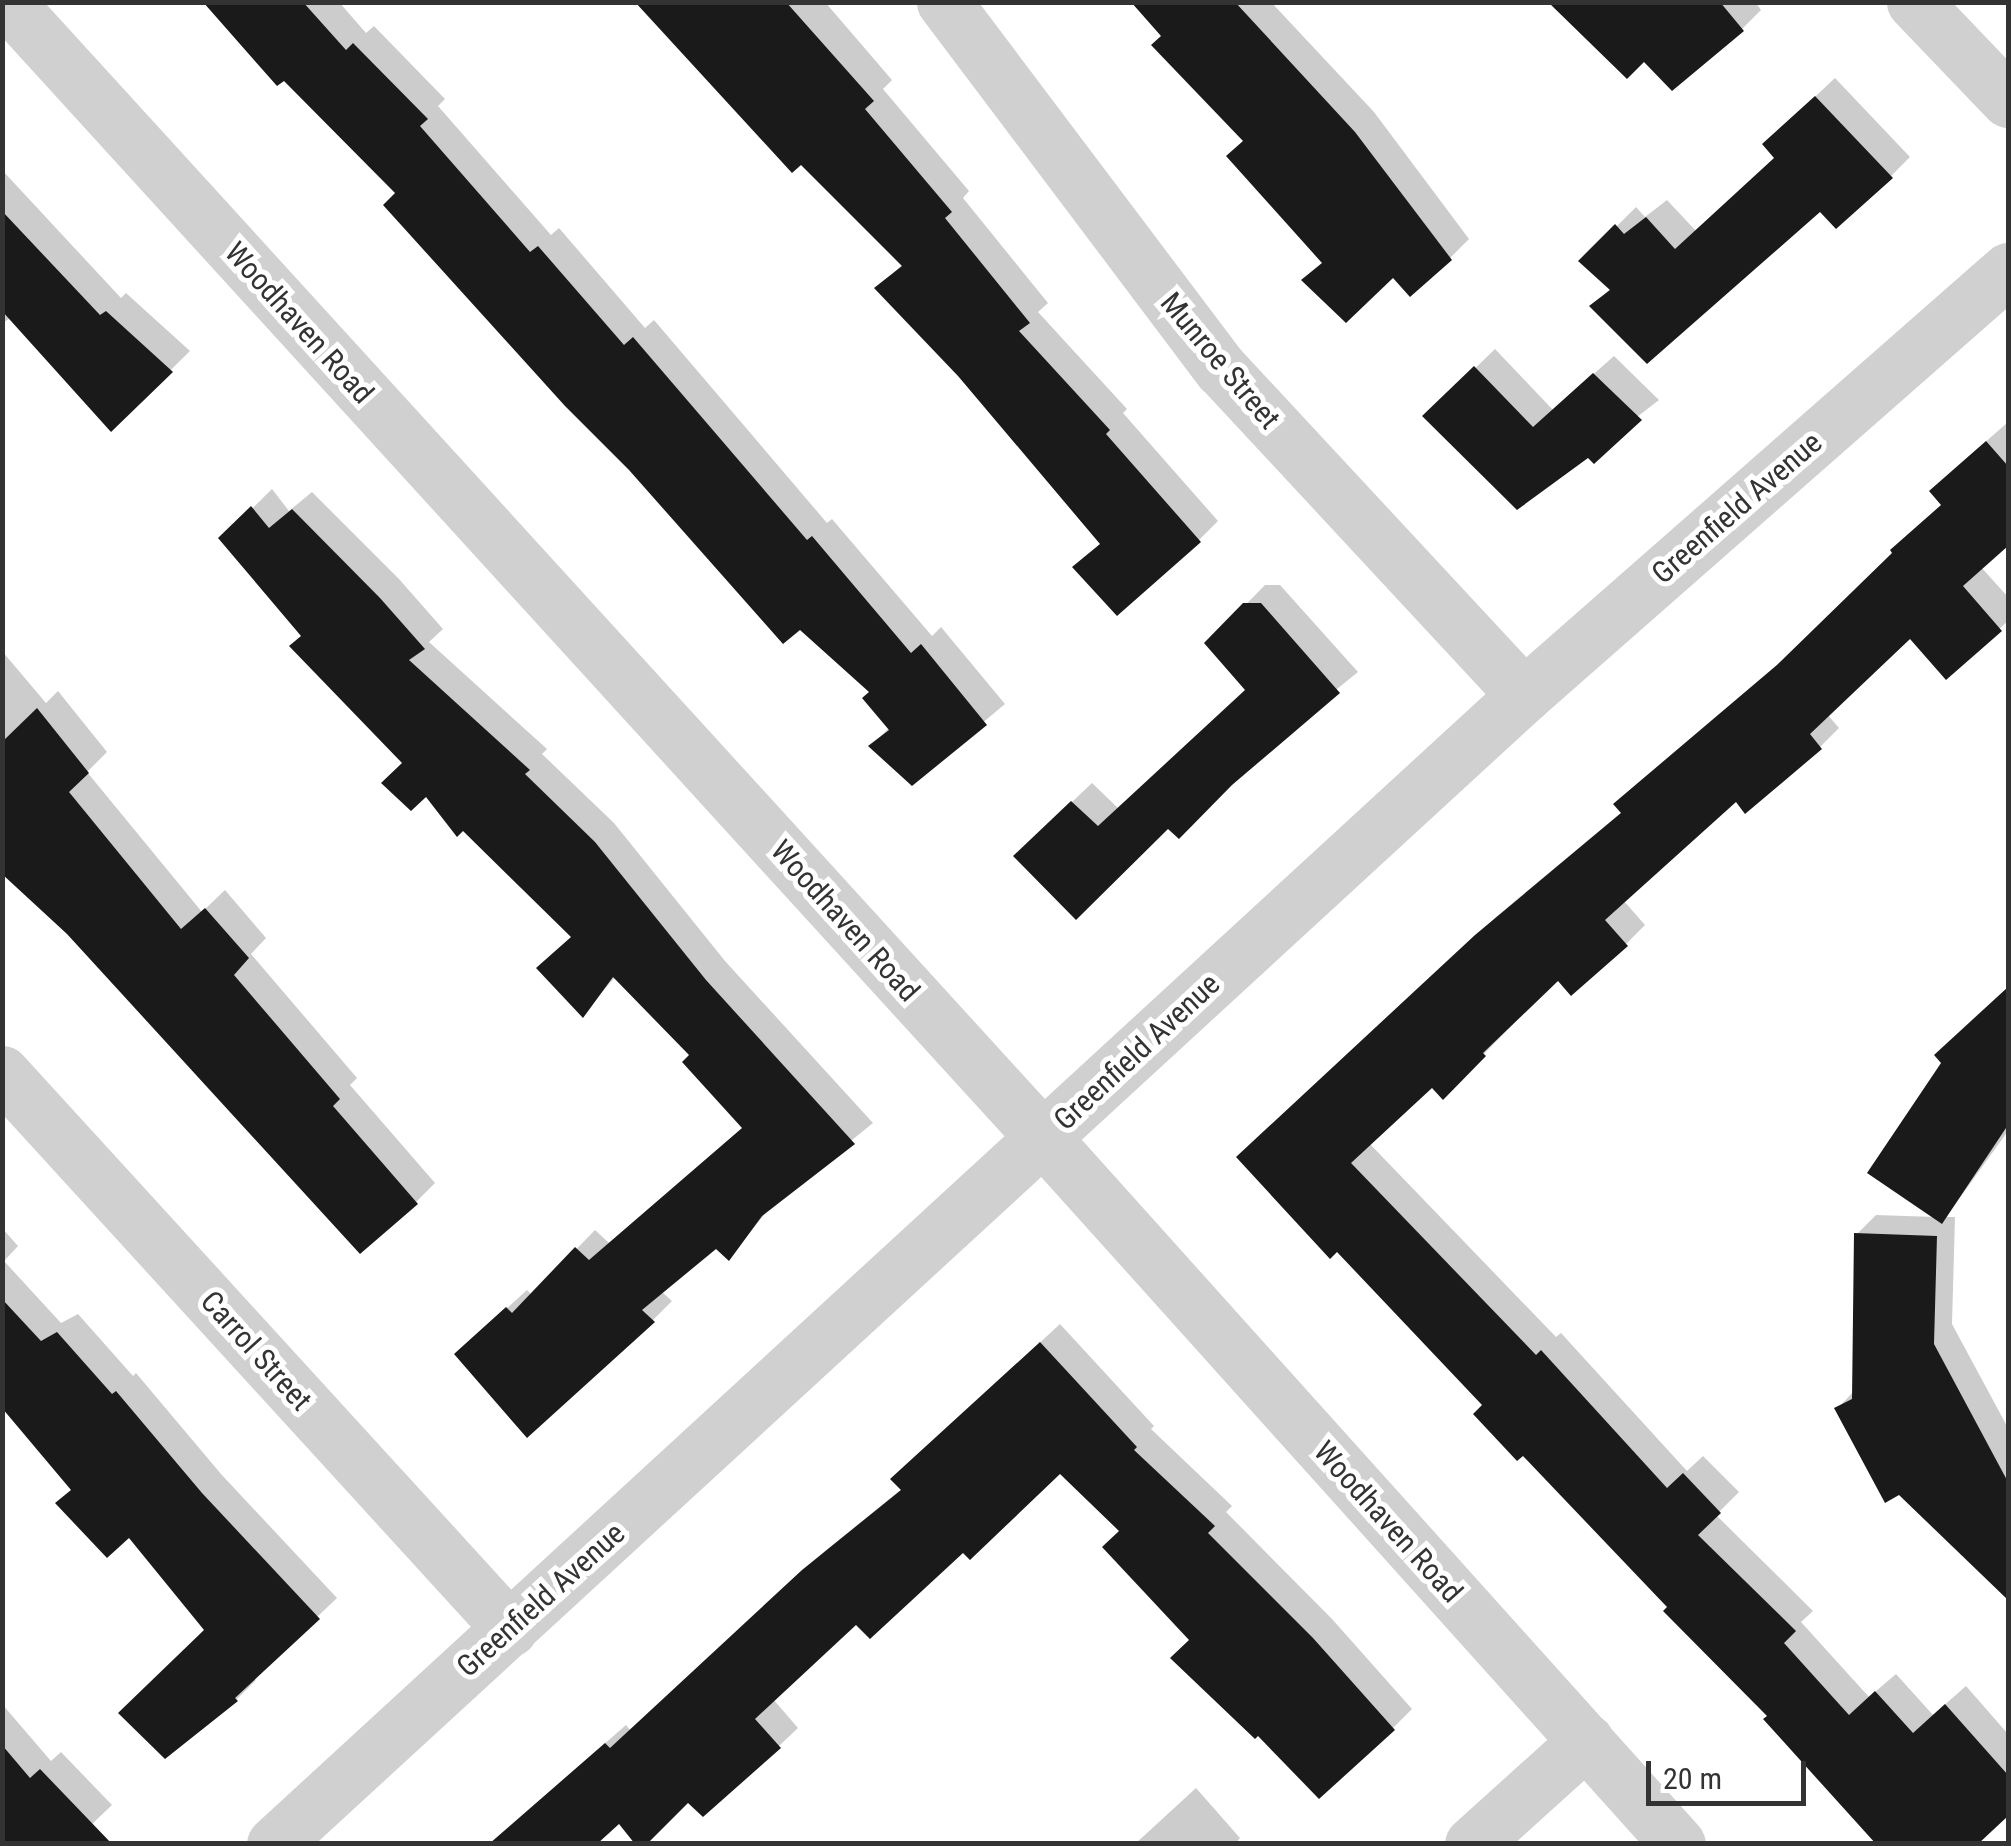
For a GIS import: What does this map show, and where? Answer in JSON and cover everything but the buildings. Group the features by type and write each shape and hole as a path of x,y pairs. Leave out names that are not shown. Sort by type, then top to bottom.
{"street":[{"name":"Woodhaven Road","path":"8,2 1044,1139 1678,1844"},
{"name":"Munroe Street","path":"944,2 1220,369 1524,695"},
{"path":"1914,2 2008,100"},
{"name":"Greenfield Avenue","path":"274,1844 1524,695 2008,270"},
{"name":"Carrol Street","path":"2,1073 510,1628"},
{"path":"1472,1844 1586,1741"}]}
